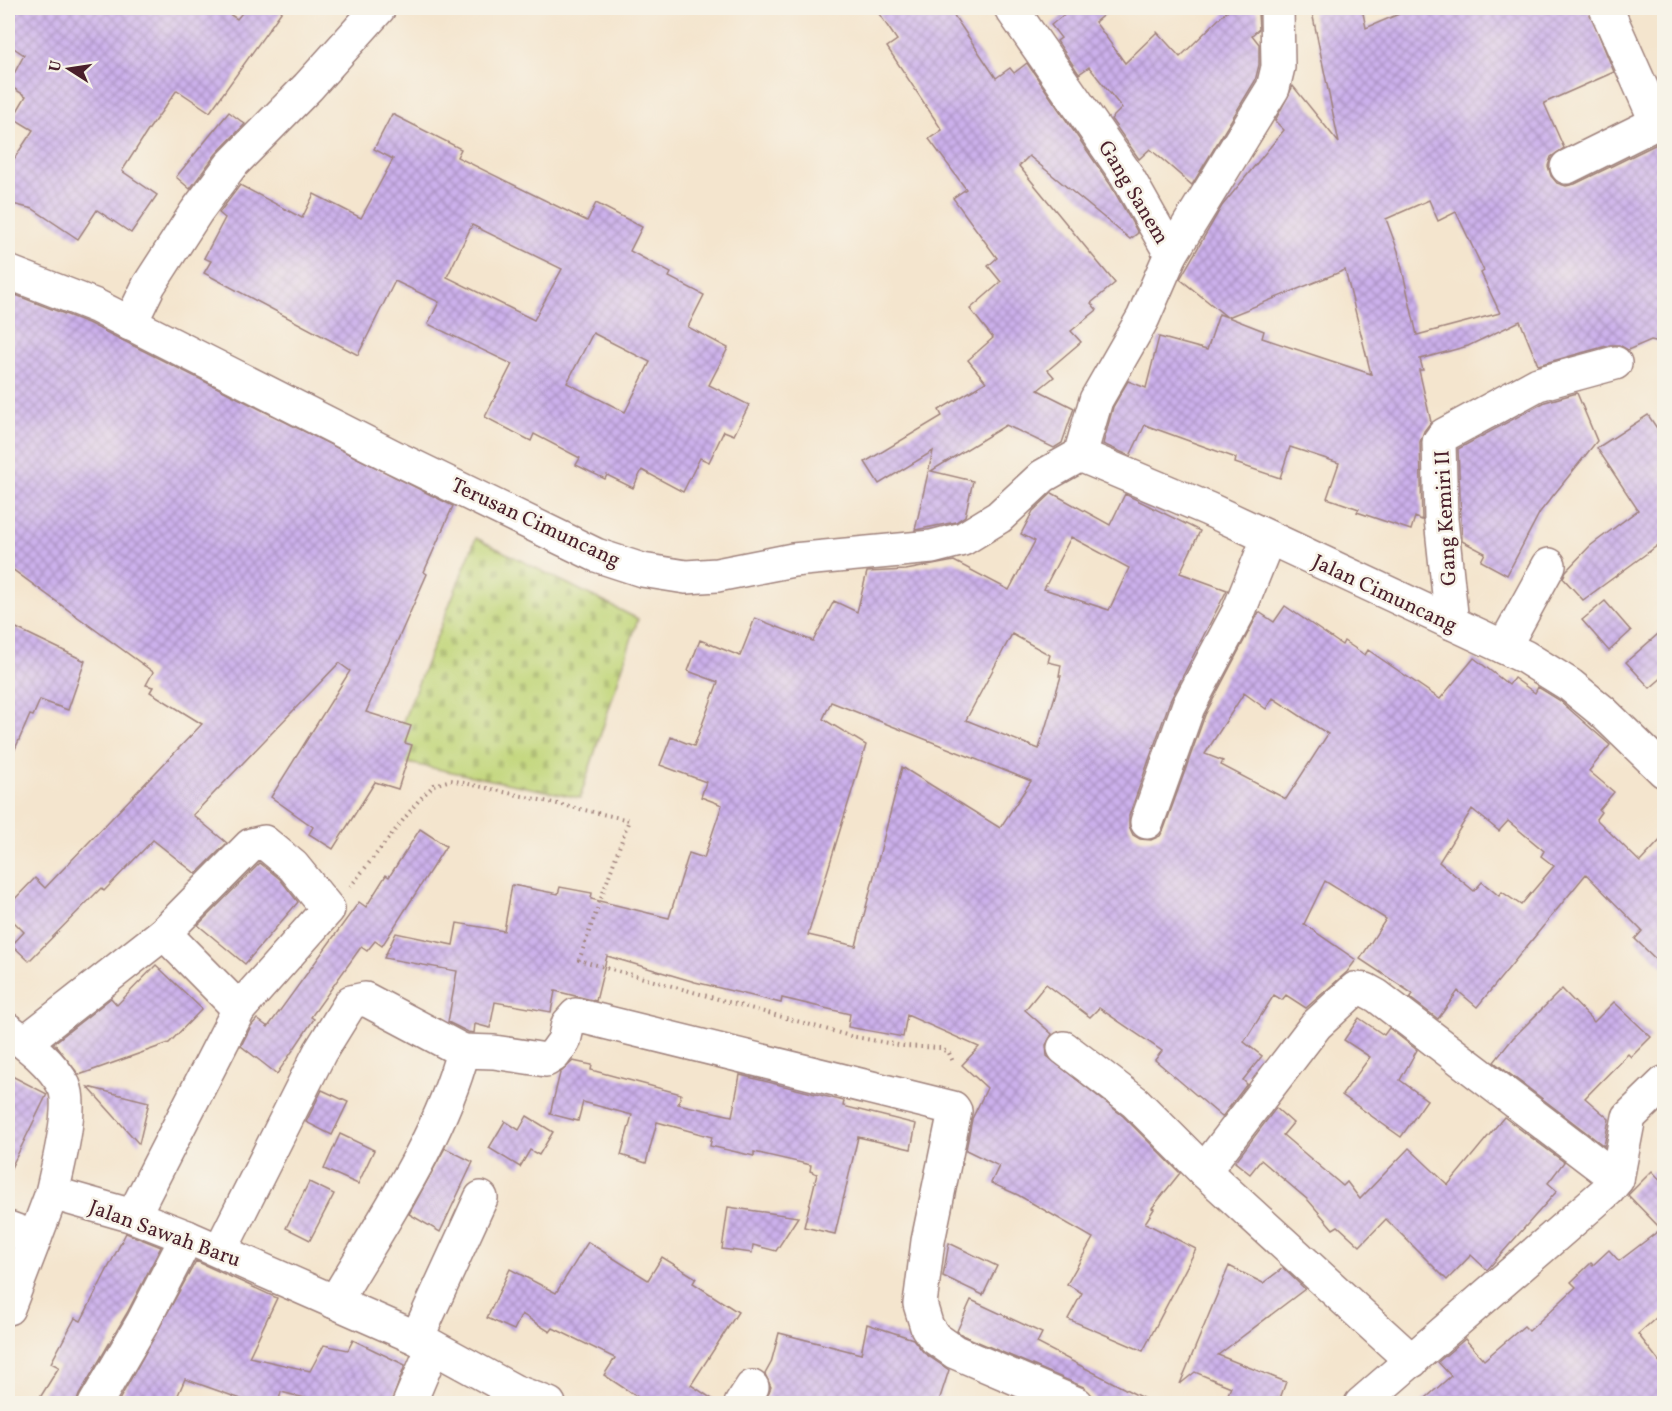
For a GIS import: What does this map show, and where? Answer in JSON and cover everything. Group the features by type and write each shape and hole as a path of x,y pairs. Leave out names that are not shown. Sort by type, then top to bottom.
{"street":[{"path":"130,324 149,285 190,221 231,165 308,87 379,8"},
{"name":"Gang Sanem","path":"1011,8 1126,174 1171,254 1143,318 1096,400 1080,455"},
{"path":"1171,254 1273,88 1278,67 1277,8"},
{"path":"1567,167 1661,121 1606,8"},
{"name":"Terusan Cimuncang","path":"8,272 70,295 394,458 452,483 596,555 642,570 686,577 717,575 793,560 932,547 963,539 999,517 1043,477 1080,455"},
{"name":"Gang Kemiri II","path":"1452,623 1441,519 1439,442 1444,435 1538,384 1615,363"},
{"name":"Jalan Cimuncang","path":"1080,455 1208,509 1268,539 1525,657 1570,685 1603,712 1665,771"},
{"path":"1147,822 1188,707 1239,611 1268,539"},
{"path":"1504,647 1550,565"},
{"path":"8,1308 21,1233 52,1193 65,1134 64,1088 39,1055 16,1036 164,933 251,845 264,842 293,866 328,909 239,1009 133,1216"},
{"path":"164,933 239,1009"},
{"path":"1204,1171 1316,1025 1355,989 1366,990 1377,996 1617,1179"},
{"path":"220,1251 315,1062 351,1002 365,999 463,1051 546,1060 554,1055 564,1041 568,1024 576,1015 953,1108 955,1112 928,1241 920,1304 927,1327 935,1338 955,1352 1018,1376 1077,1404"},
{"path":"1064,1048 1135,1102 1204,1171 1412,1361"},
{"path":"335,1302 435,1127 454,1088 463,1051"},
{"path":"1361,1404 1608,1190 1617,1179 1629,1118 1665,1083"},
{"name":"Jalan Sawah Baru","path":"52,1193 133,1216 220,1251 425,1343 513,1397 549,1404"},
{"path":"409,1404 425,1343 481,1198"},
{"path":"95,1404 143,1322 187,1237"}],"path":[{"path":"328,909 358,878 434,785 451,780 629,820 579,960 850,1036 904,1046 940,1048 949,1053 954,1064"}],"green space":[{"path":"476,538 638,619 580,798 388,759"}],"building":[{"path":"18,8 220,8 237,19 246,8 284,8 210,112 177,90 149,129 122,171 157,195 131,233 97,210 78,239 33,209 8,203 8,168 33,130 13,118 26,96 8,85 24,55 8,44 8,24"},
{"path":"875,8 949,8 996,78 1010,68 1014,73 1027,63 1110,184 1138,233 1130,239 1029,156 1019,166 1115,283 1091,303 1097,310 1071,331 1081,342 1048,370 1054,377 1038,390 1074,408 1062,443 1054,448 1006,425 931,471 973,481 965,516 956,522 915,530 933,451 879,484 865,462 942,416 939,410 986,382 968,360 993,338 970,309 1001,282 988,266 997,258 953,198 966,189 929,139 942,130 887,47 897,40"},
{"path":"1072,8 1112,8 1095,22 1125,63 1157,32 1180,57 1230,8 1253,8 1258,13 1259,29 1252,35 1259,44 1259,65 1255,81 1192,185 1150,149 1139,159 1111,119 1122,108 1089,67 1079,74 1057,41 1061,38 1051,25"},
{"path":"1331,8 1362,8 1366,28 1413,8 1588,8 1614,72 1544,103 1564,148 1551,157 1548,166 1551,176 1557,183 1566,186 1575,184 1665,140 1665,343 1651,340 1628,350 1619,345 1610,345 1538,365 1520,321 1468,346 1420,359 1423,370 1419,370 1431,422 1420,442 1422,520 1415,517 1411,530 1357,512 1359,509 1327,498 1339,463 1290,447 1280,478 1235,463 1236,458 1145,425 1130,456 1103,444 1113,407 1128,381 1146,388 1159,337 1207,350 1219,314 1227,317 1180,279 1222,206 1284,130 1275,121 1293,86 1339,143 1312,12","holes":["1429,200 1438,221 1456,212 1484,271 1481,273 1500,313 1417,335 1398,251 1386,219","1345,270 1371,374 1262,338 1264,331 1228,317"]},
{"path":"229,112 245,124 216,154 190,189 176,177"},
{"path":"392,114 461,149 457,157 587,221 596,203 642,227 630,251 671,273 669,277 704,295 688,327 728,348 709,385 749,405 734,435 724,431 709,462 700,458 683,492 642,470 633,488 607,475 605,479 576,465 580,458 534,434 531,441 485,417 512,364 428,324 439,302 395,281 358,355 204,273 211,261 204,258 225,218 219,213 240,185 302,218 314,194 361,218 393,159 374,149","holes":["472,225 562,269 534,320 447,277","593,333 650,362 625,412 567,383"]},
{"path":"8,292 88,323 453,506 424,572 427,574 366,712 411,726 405,743 412,745 398,789 375,782 333,849 309,834 313,827 271,797 350,671 339,663 193,815 227,843 196,874 153,840 104,891 101,888 29,961 12,945 24,932 8,916 8,906 35,878 45,888 202,724 150,692 153,687 146,685 153,672 8,566"},
{"path":"1577,393 1597,441 1540,512 1507,575 1481,561 1485,553 1462,541 1458,449 1545,402"},
{"path":"1648,415 1665,440 1665,549 1661,543 1583,600 1563,578 1566,571 1590,546 1638,510 1597,448"},
{"path":"1052,493 1110,525 1125,494 1200,531 1180,573 1227,590 1170,701 1129,816 1129,826 1133,835 1140,839 1151,840 1160,836 1164,829 1205,715 1259,612 1274,622 1285,606 1342,645 1344,641 1365,655 1368,650 1440,699 1474,658 1509,685 1514,678 1535,693 1538,687 1559,700 1610,745 1589,771 1614,792 1599,810 1601,812 1596,819 1640,862 1665,835 1665,968 1635,939 1642,931 1586,874 1477,1007 1458,991 1438,1019 1410,998 1413,994 1360,959 1386,919 1325,881 1304,924 1356,960 1347,972 1306,1008 1286,995 1282,1000 1274,995 1244,1042 1262,1056 1243,1080 1247,1084 1222,1117 1155,1060 1162,1051 1099,1008 1090,1017 1046,984 1025,1010 1052,1034 1046,1045 1047,1056 1123,1116 1180,1173 1152,1208 1154,1209 1145,1223 1196,1249 1143,1351 1068,1319 1082,1293 1067,1284 1093,1238 1018,1195 991,1183 999,1166 966,1150 972,1119 987,1088 962,1065 979,1047 907,1015 903,1037 848,1027 850,1014 782,998 781,1003 695,982 607,956 596,1001 555,991 551,1012 495,1002 490,1028 475,1024 474,1033 448,1022 457,971 384,958 396,933 453,945 457,923 504,931 512,885 558,894 560,887 592,893 591,899 669,918 689,853 704,858 722,805 701,797 706,782 660,765 671,737 694,746 718,682 688,671 700,640 740,656 755,618 813,641 834,601 857,612 867,572 906,570 954,561 1009,590 1035,541 1021,534 1033,511","holes":["1071,537 1129,568 1109,610 1044,589","1012,634 1050,655 1048,662 1061,665 1059,676 1061,676 1039,749 966,720","1244,693 1266,709 1273,698 1328,734 1286,799 1221,765 1223,761 1205,754","831,702 1031,781 1000,828 902,767 856,946 808,935 866,745 823,719","1472,809 1499,831 1508,821 1544,851 1541,856 1554,866 1521,905 1502,892 1499,896 1482,882 1474,891 1439,862"]},
{"path":"1605,601 1631,631 1609,651 1582,620"},
{"path":"8,624 85,661 68,710 40,700 33,716 30,715 8,765"},
{"path":"1665,628 1665,675 1650,688 1626,662"},
{"path":"420,829 446,846 382,946 375,941 367,951 361,947 311,1017 314,1019 277,1074 241,1046 251,1026 257,1019 268,1027 359,902 366,907 386,875 389,877"},
{"path":"260,863 280,879 298,902 245,964 198,925"},
{"path":"156,965 202,1009 169,1043 79,1075 54,1043 111,998 117,1005"},
{"path":"1562,989 1594,1022 1614,1002 1651,1037 1631,1057 1628,1054 1585,1098 1609,1119 1604,1146 1494,1062 1513,1038"},
{"path":"1359,1018 1384,1035 1389,1028 1417,1050 1400,1080 1427,1100 1401,1137 1342,1095 1370,1057 1344,1040"},
{"path":"573,1061 592,1065 591,1070 681,1094 678,1104 732,1116 740,1075 844,1101 843,1106 916,1124 911,1149 858,1137 835,1234 804,1227 817,1174 810,1171 811,1165 754,1152 754,1156 710,1146 712,1137 657,1122 646,1163 621,1155 632,1115 583,1102 578,1121 550,1114 560,1073"},
{"path":"8,1074 47,1094 8,1174"},
{"path":"88,1087 149,1102 139,1144"},
{"path":"322,1090 348,1102 332,1135 306,1122"},
{"path":"1276,1108 1293,1123 1283,1135 1343,1186 1347,1182 1360,1199 1409,1148 1448,1185 1504,1117 1564,1162 1548,1183 1557,1191 1487,1270 1471,1255 1447,1280 1386,1219 1360,1246 1338,1226 1333,1229 1308,1200 1261,1160 1250,1174 1235,1162"},
{"path":"527,1116 553,1132 539,1155 530,1150 520,1167 489,1148 505,1121 519,1130"},
{"path":"340,1134 374,1150 358,1184 324,1169"},
{"path":"445,1148 473,1162 440,1232 409,1214"},
{"path":"1652,1171 1665,1185 1665,1310 1638,1334 1665,1369 1665,1404 1419,1404 1451,1376 1438,1362 1465,1339 1484,1360 1524,1326 1529,1331 1576,1287 1571,1282 1591,1263 1593,1265 1609,1250 1619,1261 1661,1229 1628,1195"},
{"path":"309,1182 334,1194 310,1240 286,1228"},
{"path":"728,1207 798,1217 776,1251 753,1245 752,1253 722,1249"},
{"path":"126,1233 161,1247 127,1313 76,1404 36,1404 59,1367 51,1363 75,1318 81,1321"},
{"path":"588,1242 648,1280 662,1257 696,1278 693,1283 738,1312 691,1385 720,1404 648,1404 604,1375 615,1358 553,1328 550,1332 522,1314 514,1330 487,1318 510,1269 556,1293"},
{"path":"949,1243 997,1266 983,1295 943,1276"},
{"path":"196,1261 277,1298 249,1357 310,1371 324,1345 348,1350 353,1340 405,1365 391,1404 328,1404 281,1392 278,1404 255,1404 185,1379 174,1404 117,1404"},
{"path":"1229,1266 1263,1283 1283,1268 1305,1289 1218,1355 1286,1382 1278,1404 1224,1404 1231,1387 1195,1372 1180,1384"},
{"path":"971,1300 1042,1333 1037,1343 1154,1404 1099,1404 1084,1387 964,1336 957,1331"},
{"path":"867,1324 913,1339 924,1353 949,1370 938,1404 764,1404 771,1387 765,1374 771,1363 779,1333 861,1354"}]}
